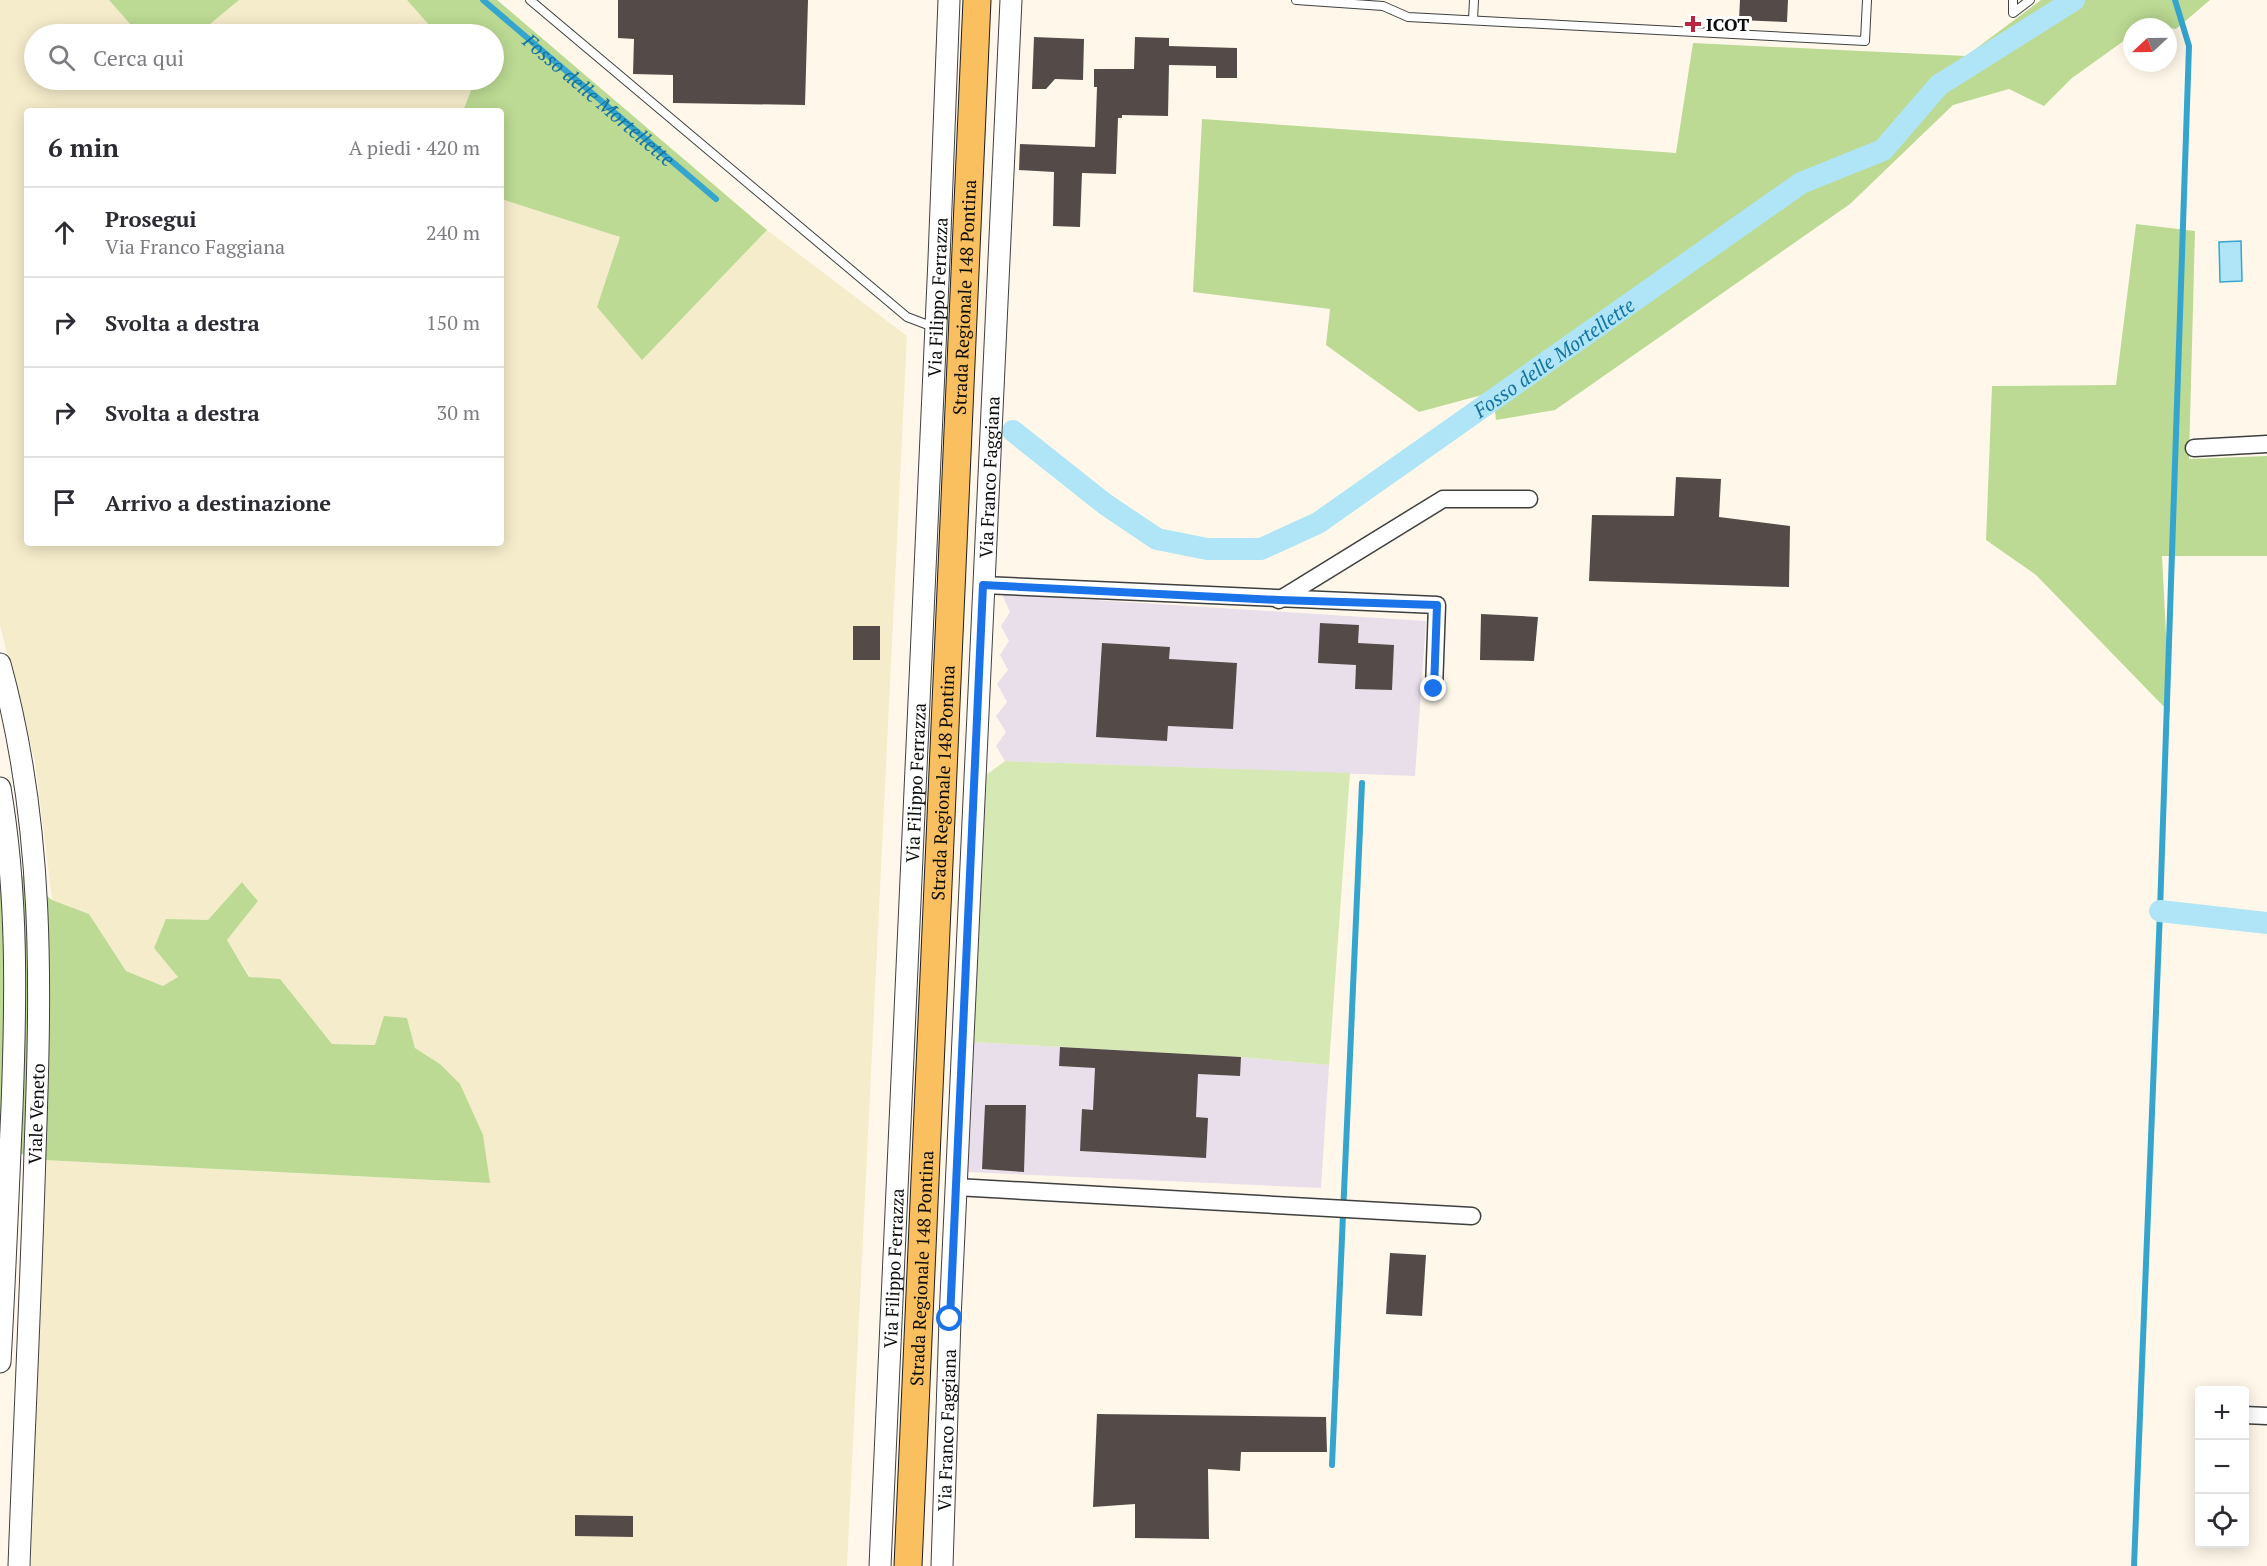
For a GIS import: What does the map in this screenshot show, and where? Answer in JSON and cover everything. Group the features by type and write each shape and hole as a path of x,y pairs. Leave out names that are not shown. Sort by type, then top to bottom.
{"main road":[{"name":"Strada Regionale 148 Pontina","path":"908,1566 977,0"}],"street":[{"name":"Via Filippo Ferrazza","path":"880,1566 949,0"},
{"name":"Via Franco Faggiana","path":"942,1566 956,1187 1011,0"},
{"path":"2194,448 2267,444"},
{"path":"1279,600 1443,499 1529,499"},
{"path":"983,585 1279,600 1437,605 1434,689"},
{"name":"Viale Veneto","path":"0,664 20,746 30,808 39,936 38,1085 19,1566"},
{"name":"Viale Veneto","path":"0,788 12,891 14,987 8,1201 0,1362"},
{"path":"956,1187 1472,1216"},
{"path":"2249,1414 2267,1416"}],"lane":[{"path":"530,0 908,317 936,329"},
{"path":"1296,0 1383,6 1408,17 1865,40 1867,0"},
{"path":"1473,20 1474,0"},
{"path":"2013,0 2013,13 2030,0"}],"shaded area":[{"path":"0,0 109,0 130,24 24,24 24,90 471,90 464,108 24,108 24,546 504,546 504,200 620,237 597,307 642,359 767,230 907,336 847,1566 31,1566 44,1160 489,1183 440,1064 415,1048 407,1018 376,1045 332,1044 280,980 250,977 227,940 258,901 243,882 208,920 178,977 164,986 126,971 89,914 52,900 35,761 0,626"},
{"path":"239,0 407,0 428,24 210,24"},
{"path":"1002,594 1426,621 1415,776 1005,761 996,746 1006,732 996,716 1007,702 997,684 1008,670 1000,655 1009,641 1001,626 1010,612"},
{"path":"972,1042 1241,1057 1329,1065 1321,1188 967,1172"}],"green space":[{"path":"109,0 239,0 210,24 130,24"},
{"path":"407,0 497,0 767,230 642,360 597,307 620,237 504,200 504,108 464,108 471,90 504,90 504,24 428,24"},
{"path":"2041,0 2210,0 2177,28 2177,18 2123,18 2123,41 2072,78 2044,106 2009,89 1953,105 1850,204 1555,410 1496,420 1493,392 1419,412 1326,345 1330,309 1193,292 1202,119 1676,153 1693,43 1966,56"},
{"path":"2136,224 2195,231 2189,459 2267,456 2267,556 2162,556 2170,713 2036,575 1986,540 1992,386 2116,385"},
{"path":"1005,761 1350,773 1329,1065 1241,1057 972,1042 986,775"},
{"path":"0,858 52,900 89,914 126,971 163,986 178,977 154,948 166,919 208,920 242,882 258,901 227,940 249,977 280,979 332,1044 375,1045 384,1016 407,1018 415,1048 440,1064 460,1084 483,1135 490,1183 44,1160 0,1148"}],"water":[{"path":"2241,241 2242,281 2220,282 2219,242"}],"building":[{"path":"618,0 808,0 805,105 673,103 673,75 633,74 634,39 618,38"},
{"path":"1740,0 1788,0 1787,22 1739,20"},
{"path":"1034,37 1084,39 1083,80 1055,79 1046,89 1032,89"},
{"path":"1135,37 1169,38 1169,46 1237,48 1237,78 1216,78 1216,66 1169,65 1168,116 1122,115 1122,118 1118,118 1116,174 1082,173 1080,227 1053,226 1054,172 1019,170 1020,144 1095,147 1097,87 1094,87 1094,69 1134,69"},
{"path":"1676,477 1721,479 1719,517 1790,526 1789,587 1589,581 1592,515 1674,516"},
{"path":"1481,614 1538,617 1534,661 1480,660"},
{"path":"1320,623 1359,625 1358,643 1394,645 1392,690 1355,689 1356,665 1318,663"},
{"path":"853,626 880,626 880,660 853,660"},
{"path":"1102,643 1170,647 1169,659 1237,663 1233,729 1168,726 1167,741 1096,737"},
{"path":"1060,1047 1241,1057 1240,1076 1198,1074 1196,1117 1208,1118 1206,1158 1080,1151 1082,1109 1093,1110 1095,1068 1059,1066"},
{"path":"985,1105 1026,1105 1024,1172 982,1169"},
{"path":"1390,1253 1426,1255 1422,1316 1386,1314"},
{"path":"1097,1414 1326,1417 1327,1452 1241,1452 1240,1471 1208,1469 1209,1539 1135,1538 1135,1504 1093,1507"},
{"path":"575,1515 633,1516 633,1537 575,1536"}],"waterway":[{"name":"Fosso delle Mortellette","path":"483,0 716,199"},
{"name":"Fosso delle Mortellette","path":"1013,431 1105,504 1157,539 1207,549 1261,549 1318,523 1801,183 1883,150 1939,85 2074,0"},
{"path":"2134,1566 2160,911 2189,46 2175,0"},
{"path":"1332,1465 1362,783"},
{"path":"2160,911 2267,923"}],"place":[{"name":"ICOT","path":"1693,24"}],"route":[{"path":"950,1319 983,585 1279,600 1437,605 1434,689"}]}
